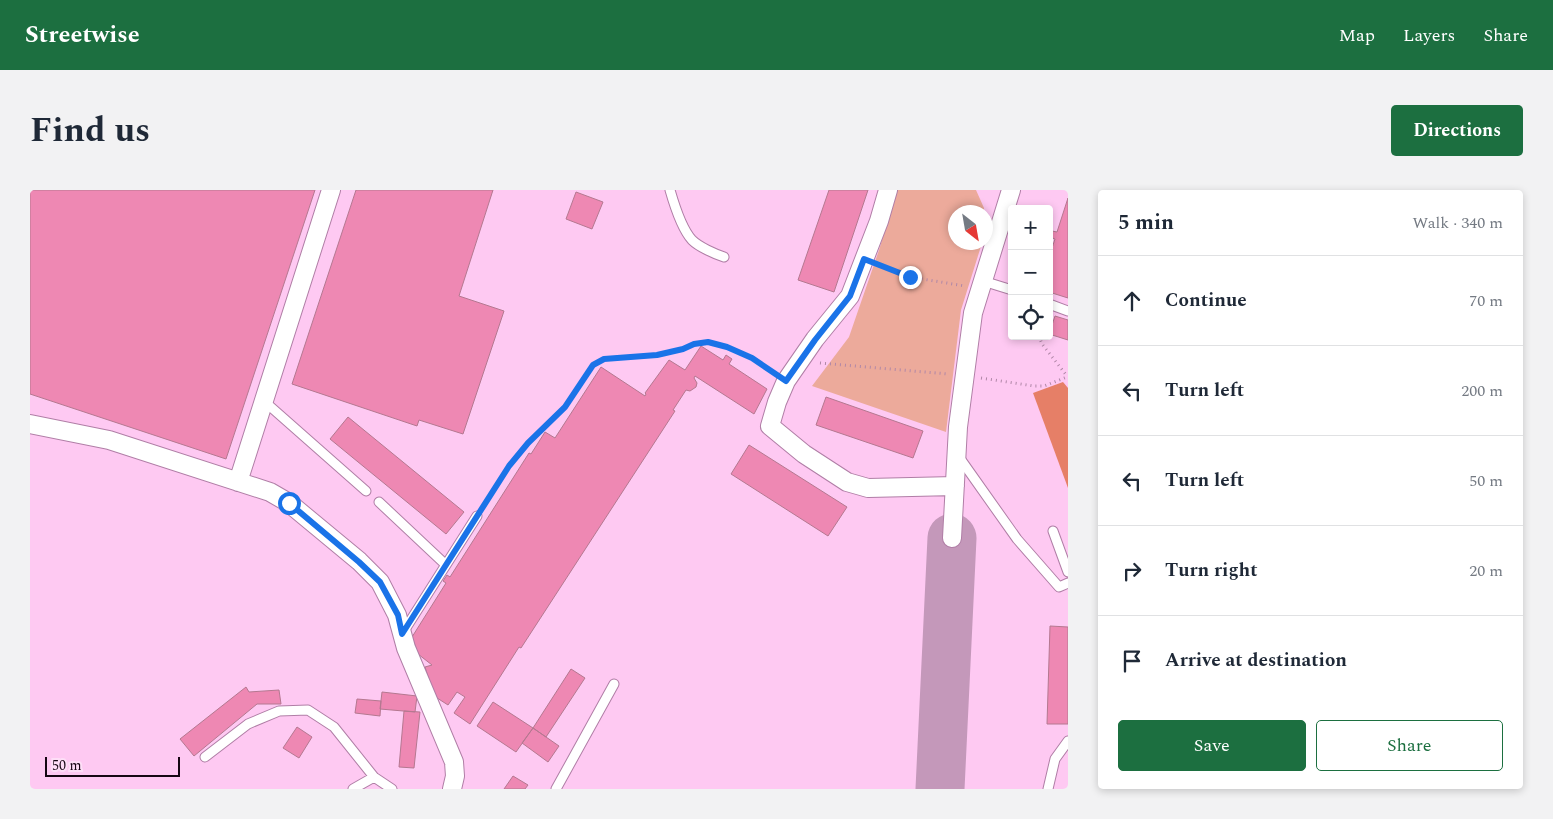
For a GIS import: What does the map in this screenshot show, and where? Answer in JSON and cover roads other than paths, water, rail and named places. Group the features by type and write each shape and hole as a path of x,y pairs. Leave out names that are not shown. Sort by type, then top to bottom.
{"street":[{"path":"238,482 331,190"},
{"path":"888,190 879,222 850,296 786,381 770,426 804,454 847,482 868,488 955,486"},
{"path":"952,538 958,427 973,313 1012,190"},
{"path":"30,424 110,440 270,492 289,503 359,562 380,582 398,615 406,648 454,762 456,776 452,789"}],"lane":[{"path":"670,190 678,215 692,241 724,257"},
{"path":"982,284 1008,289"},
{"path":"1053,305 1068,311"},
{"path":"264,400 366,491"},
{"path":"957,455 1017,539 1058,587 1068,583"},
{"path":"378,502 446,565"},
{"path":"402,634 477,516"},
{"path":"1053,531 1068,572"},
{"path":"556,789 614,684"},
{"path":"205,757 248,724 278,711 308,710 334,727 374,777 392,789"},
{"path":"1048,789 1055,759 1068,741"},
{"path":"353,789 374,777"}]}
